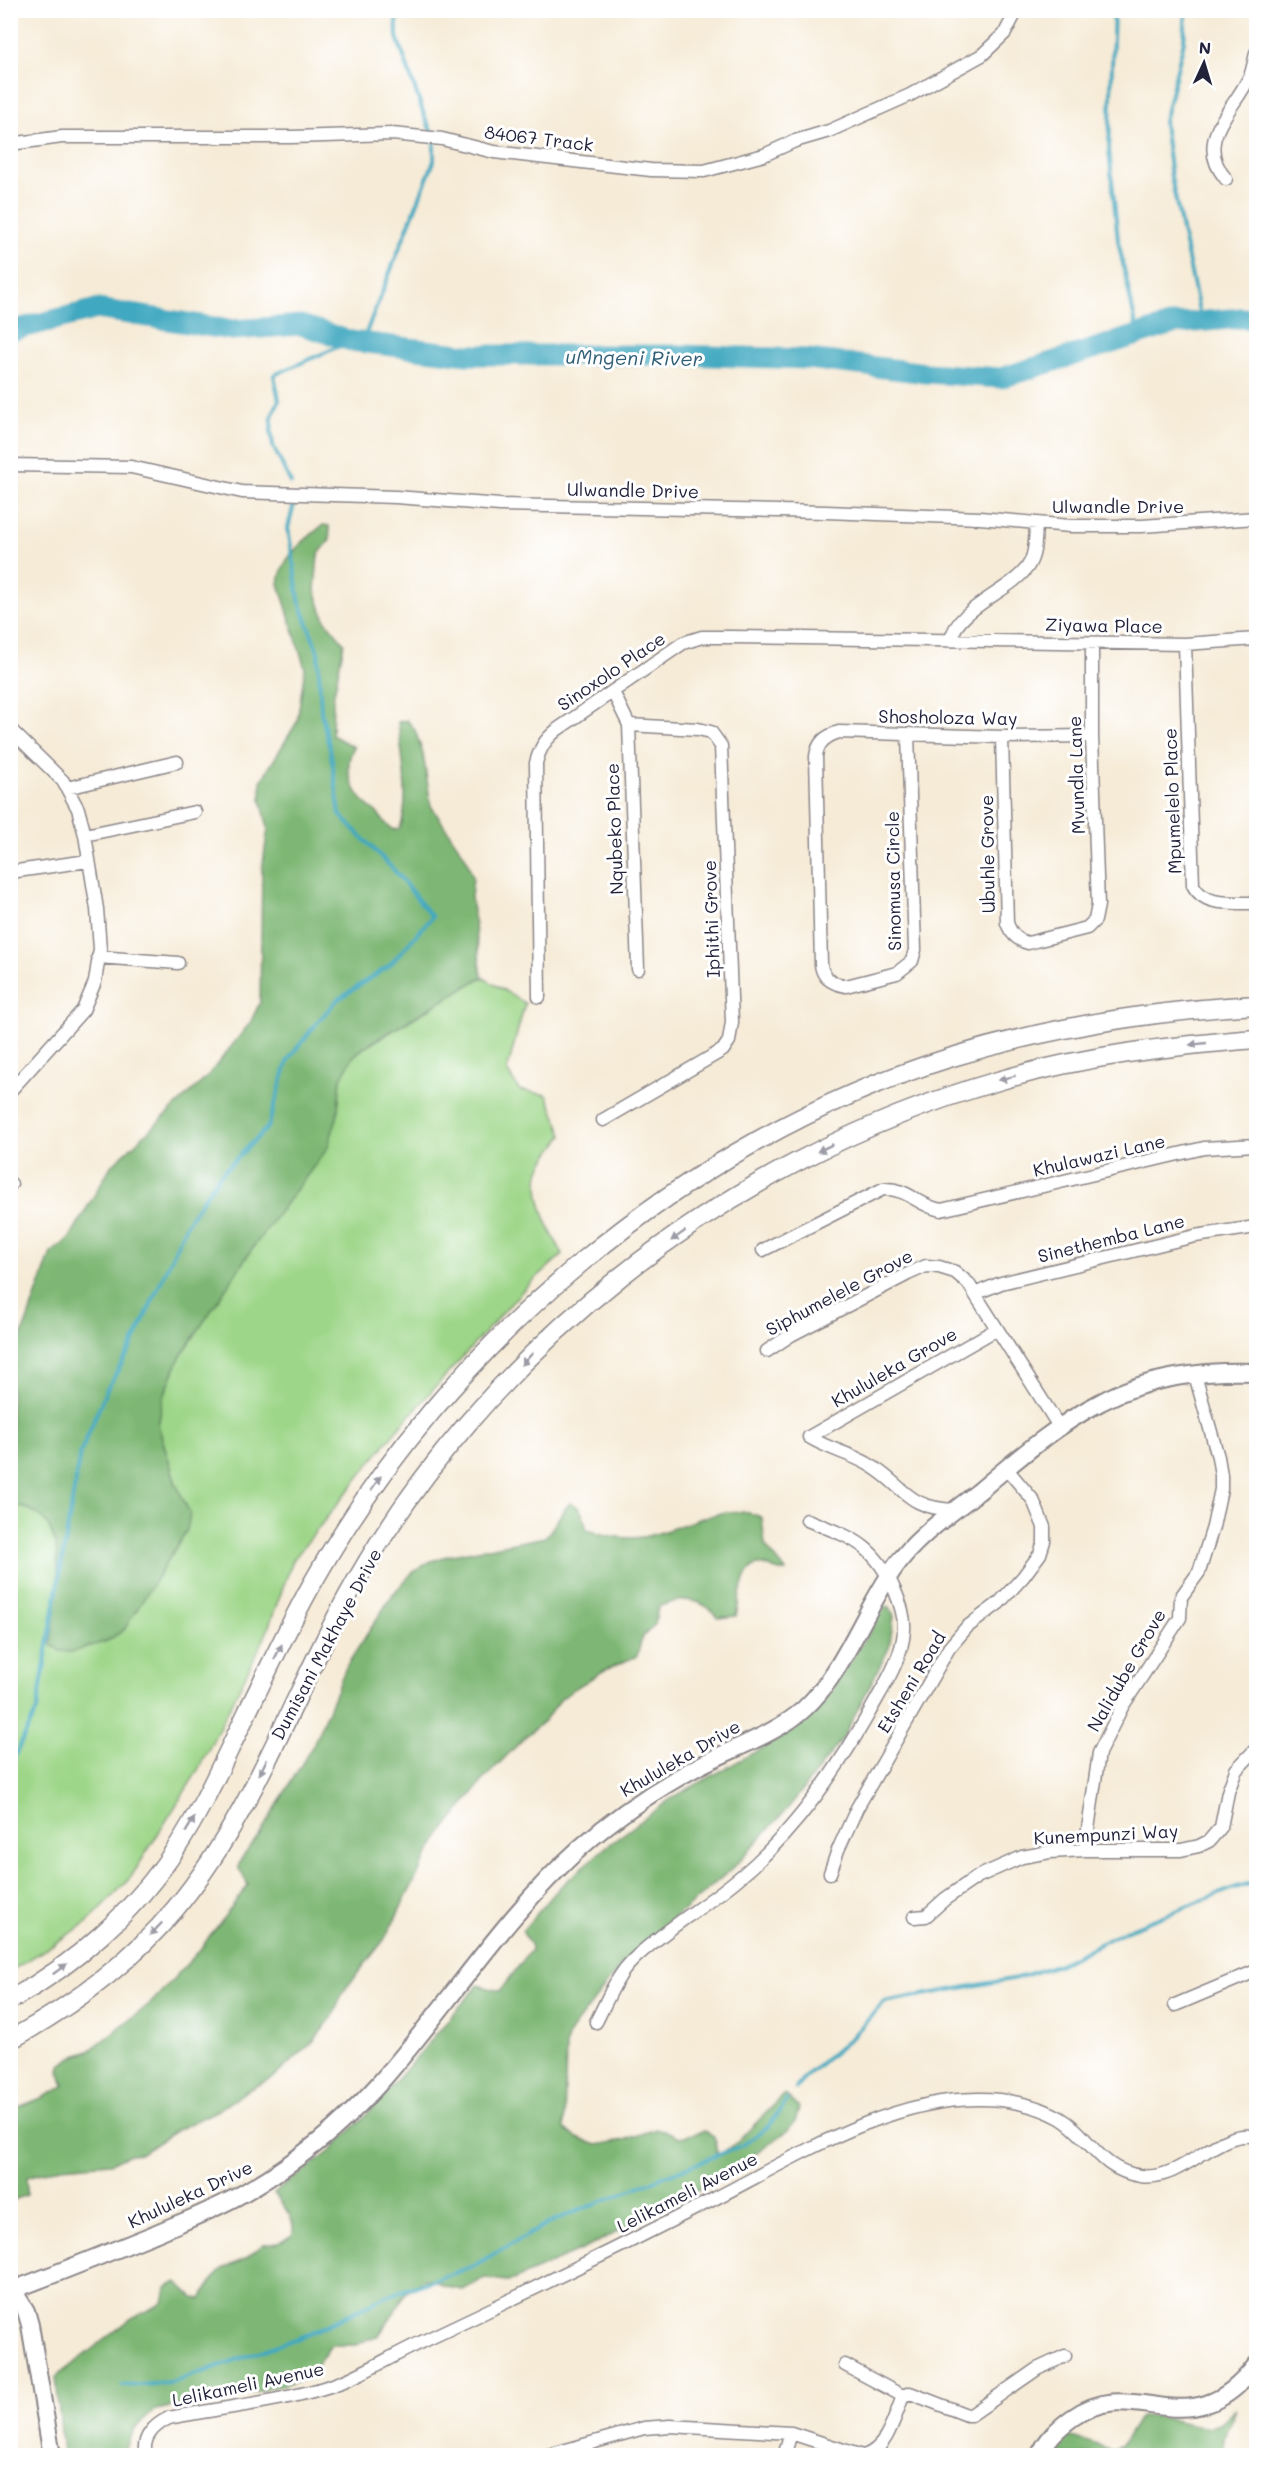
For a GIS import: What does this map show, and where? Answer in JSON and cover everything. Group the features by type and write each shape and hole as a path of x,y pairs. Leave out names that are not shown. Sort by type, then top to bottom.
{"main road":[{"name":"Dumisani Makhaye Drive","path":"10,2000 44,1980 87,1948 132,1902 167,1861 205,1800 310,1588 376,1484 441,1399 491,1345 541,1297 590,1256 637,1220 732,1156 806,1116 881,1083 980,1049 1087,1024 1157,1013 1257,1005"},
{"name":"Dumisani Makhaye Drive","path":"10,2040 46,2020 95,1986 143,1943 175,1910 208,1864 247,1798 348,1596 394,1519 435,1463 502,1384 564,1324 605,1289 726,1203 807,1156 897,1115 1002,1079 1078,1061 1195,1044 1257,1039"}],"street":[{"name":"84067 Track","path":"10,144 62,137 291,137 392,134 442,139 494,152 651,170 704,171 764,155 795,141 829,131 910,95 982,55 1005,33 1017,10"},
{"path":"1226,179 1217,168 1213,158 1214,138 1251,75 1257,53"},
{"name":"Ulwandle Drive","path":"10,465 131,467 242,492 396,497 500,505 928,516 1036,524 1142,526 1257,518"},
{"path":"951,640 952,633 964,618 1028,567 1034,547 1036,524"},
{"name":"Sinoxolo Place","path":"539,997 536,764 545,740 683,643 702,637 951,640"},
{"name":"Ziyawa Place","path":"951,640 1185,644 1257,639"},
{"name":"Mvundla Lane","path":"1092,643 1092,736 1098,905"},
{"name":"Mpumelelo Place","path":"1185,644 1193,885 1198,895 1207,900 1257,903"},
{"name":"Nqubeko Place","path":"613,692 629,725 638,969"},
{"name":"Iphithi Grove","path":"603,1120 723,1050 729,1041 732,1022 721,746 711,732 698,729 629,725"},
{"path":"10,729 46,763 67,788 78,809 85,835 97,909 100,949 95,982 82,1010 10,1090"},
{"name":"Shosholoza Way","path":"816,756 820,743 831,734 840,732 1002,737 1092,736"},
{"name":"Sinomusa Circle","path":"816,756 821,965 822,972 830,981 846,986 897,973 912,961 915,950 908,734"},
{"name":"Ubuhle Grove","path":"1002,737 1006,923 1010,931 1021,941 1028,943 1082,930 1095,920 1098,905"},
{"path":"67,788 177,762"},
{"path":"85,835 195,812"},
{"path":"10,872 88,861"},
{"path":"98,957 178,963"},
{"name":"Khulawazi Lane","path":"763,1250 883,1189 903,1191 931,1208 951,1208 1204,1148 1257,1145"},
{"name":"Sinethemba Lane","path":"977,1293 1000,1283 1185,1239 1257,1227"},
{"name":"Siphumelele Grove","path":"767,1351 791,1335 926,1266 939,1267 956,1272 977,1293 997,1329 1060,1428"},
{"name":"Khululeka Grove","path":"955,1510 925,1507 871,1466 829,1449 809,1437 997,1329"},
{"name":"Khululeka Drive","path":"12,2291 224,2203 276,2173 317,2143 377,2086 505,1926 580,1848 617,1817 667,1784 772,1729 803,1710 832,1675 889,1577 915,1544 1006,1468 1060,1428 1100,1402 1133,1387 1236,1371 1257,1372"},
{"name":"Nalidube Grove","path":"1085,1850 1099,1754 1122,1707 1180,1618 1181,1597 1199,1572 1213,1527 1221,1489 1221,1475 1195,1376"},
{"name":"Etsheni Road","path":"830,1873 857,1808 949,1648 967,1627 999,1603 1040,1554 1044,1541 1044,1527 1033,1500 1006,1468"},
{"path":"596,2022 620,1974 633,1960 687,1915 734,1882 772,1847 807,1807 841,1761 888,1680 904,1631 903,1615 889,1577 868,1548 807,1520"},
{"name":"Kunempunzi Way","path":"914,1917 926,1916 945,1899 997,1866 1022,1857 1050,1852 1085,1850 1181,1850 1209,1841 1221,1827 1228,1792 1236,1770 1257,1749"},
{"path":"1175,2005 1257,1971"},
{"name":"Lelikameli Avenue","path":"146,2456 144,2451 150,2432 156,2424 169,2418 289,2396 342,2381 508,2302 888,2114 921,2105 956,2100 1004,2100 1027,2105 1062,2119 1105,2160 1119,2168 1144,2176 1161,2176 1238,2136 1257,2137"},
{"path":"12,2291 26,2311 30,2325 52,2456"},
{"path":"544,2456 656,2426 791,2433 863,2456 874,2452 884,2440 903,2397 910,2393 971,2415 1037,2369 1065,2356"},
{"path":"845,2365 903,2397"},
{"path":"1039,2456 1046,2440 1062,2425 1089,2409 1118,2401 1175,2407 1206,2404 1226,2395 1239,2385 1257,2365"},
{"path":"784,2456 791,2433"}],"green space":[{"path":"323,525 329,526 330,540 318,555 315,590 325,620 344,643 333,699 332,735 354,747 349,769 355,789 366,804 395,830 400,828 405,804 398,722 407,720 415,730 423,754 431,806 465,856 473,877 471,897 482,977 364,1047 353,1057 341,1078 337,1118 327,1149 254,1246 179,1359 163,1398 158,1425 176,1484 190,1514 187,1530 124,1630 107,1641 72,1652 60,1651 51,1644 58,1580 56,1546 44,1520 37,1514 11,1504 11,1356 23,1332 51,1253 69,1239 111,1166 206,1078 250,1023 260,1002 262,870 268,828 261,800 261,781 297,722 305,668 279,584 284,565 289,557 301,543"},
{"path":"482,977 525,1003 507,1071 519,1090 547,1095 563,1135 544,1161 538,1180 538,1191 544,1214 563,1254 525,1288 394,1433 293,1560 265,1637 197,1772 131,1877 87,1923 11,1971 10,1504 28,1509 44,1520 56,1546 58,1580 52,1644 190,1514 176,1484 158,1425 163,1398 179,1359 337,1118 341,1078 353,1056"},
{"path":"570,1503 580,1510 587,1530 628,1538 656,1534 719,1513 734,1511 749,1513 762,1518 765,1545 786,1571 777,1571 763,1565 756,1565 750,1569 743,1583 736,1616 718,1618 705,1606 691,1600 675,1601 658,1607 655,1624 642,1638 637,1656 603,1671 561,1699 544,1721 485,1778 446,1827 429,1853 384,1940 343,1992 333,2016 312,2043 274,2077 248,2090 218,2110 177,2130 142,2153 130,2154 111,2163 61,2167 27,2177 27,2195 11,2201 11,2110 64,2086 59,2071 60,2066 70,2058 89,2051 151,2003 198,1952 248,1885 238,1867 241,1859 260,1834 313,1745 347,1665 393,1594 412,1573 429,1562 447,1556 545,1537"},
{"path":"886,1606 890,1607 894,1616 889,1648 843,1738 789,1807 733,1868 625,1960 570,2032 566,2044 564,2130 582,2140 597,2145 624,2140 656,2129 680,2137 705,2131 714,2136 717,2153 721,2154 740,2139 785,2094 799,2108 795,2122 787,2131 731,2172 590,2246 513,2280 485,2278 463,2290 446,2287 432,2279 422,2280 404,2295 379,2335 356,2345 331,2345 308,2378 260,2391 155,2410 135,2430 124,2455 63,2455 56,2377 132,2318 163,2303 166,2288 177,2282 194,2298 201,2299 213,2279 223,2269 245,2259 264,2244 279,2242 292,2236 291,2219 274,2193 328,2153 373,2108 478,1985 500,1991 531,1950 522,1931 559,1888 606,1847 672,1798 796,1729 825,1701"},
{"path":"1236,2409 1224,2439 1228,2455 1051,2455 1064,2436 1112,2450 1122,2445 1140,2416 1157,2416 1207,2428 1219,2424"}],"waterway":[{"path":"362,343 434,161 434,138 397,37 396,10"},
{"path":"1114,10 1109,150 1118,240 1138,335"},
{"path":"1186,10 1184,41 1164,122 1171,177 1201,321"},
{"name":"uMngeni River","path":"10,331 97,309 233,330 301,325 351,341 467,355 681,355 808,359 926,373 1001,378 1173,324 1241,318 1256,319"},
{"path":"291,483 273,446 272,416 279,400 274,375 351,341"},
{"path":"10,1766 37,1710 80,1454 106,1391 133,1344 188,1221 219,1176 268,1127 288,1060 316,1024 337,1000 389,966 432,917 394,870 340,815 331,754 321,711 318,652 299,600 288,528 295,500"},
{"path":"796,2088 806,2076 852,2037 884,2002 1017,1978 1060,1964 1125,1931 1234,1888 1256,1882"},
{"path":"122,2386 171,2383 309,2334 387,2296 469,2268 555,2220 743,2145 769,2126 787,2100"}]}
